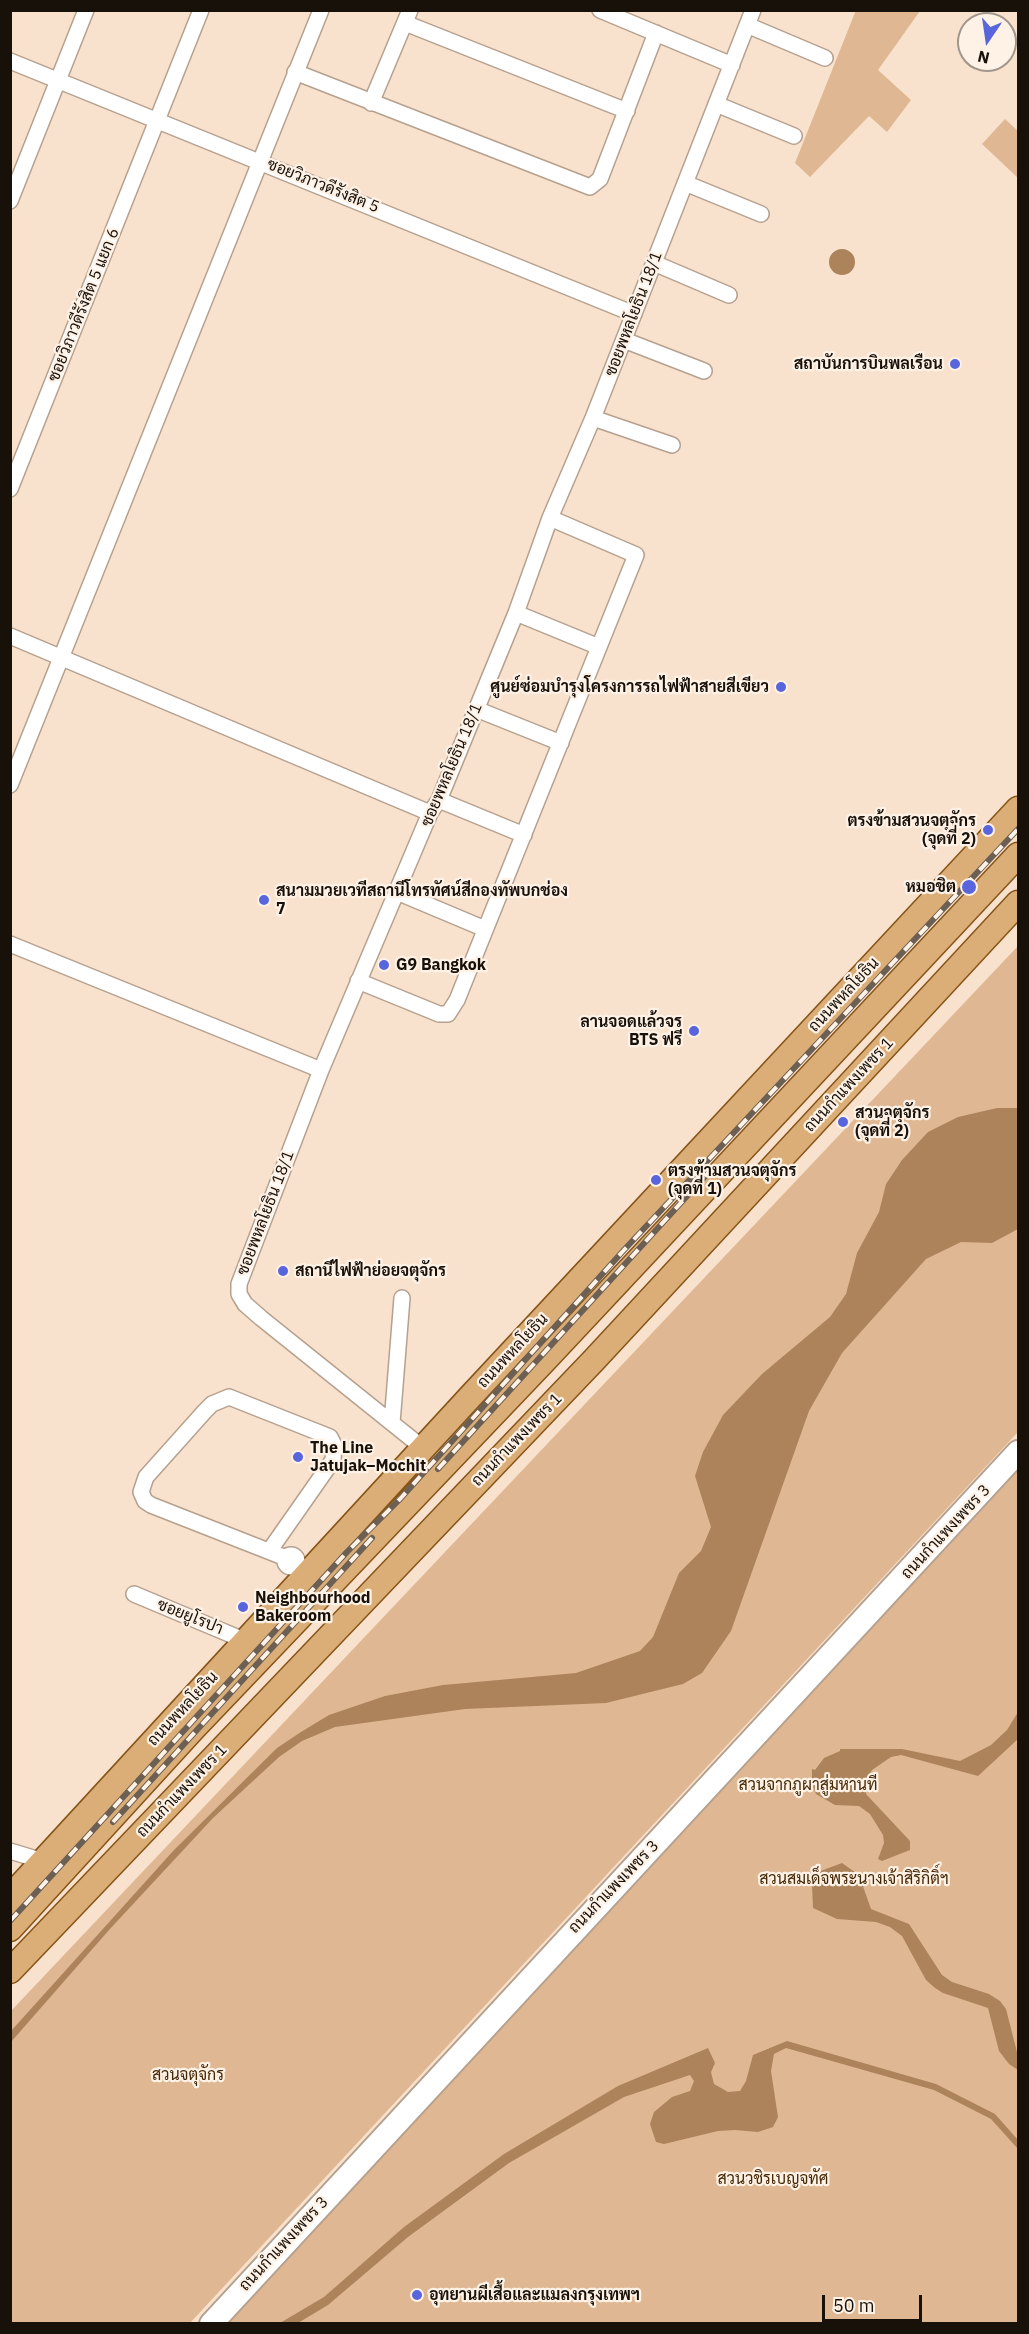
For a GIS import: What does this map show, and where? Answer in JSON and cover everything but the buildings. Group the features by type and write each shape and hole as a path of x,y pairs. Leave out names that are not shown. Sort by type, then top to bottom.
{"main road":[{"name":"ถนนพหลโยธิน","path":"10,1896 246,1641 296,1566 423,1448 1018,809"},
{"name":"ถนนพหลโยธิน","path":"10,1929 146,1780 1018,855"},
{"name":"ถนนกำแพงเพชร 1","path":"10,1971 594,1360 1018,903"},
{"path":"810,1031 874,1008"},
{"path":"146,1780 167,1726"}],"street":[{"path":"10,201 86,10"},
{"name":"ซอยวิภาวดีรังสิต 5 แยก 6","path":"10,489 201,10"},
{"path":"10,785 321,10"},
{"path":"600,10 732,65"},
{"name":"ซอยพหลโยธิน 18/1","path":"423,1448 245,1304 239,1294 244,1268 321,1070 516,613 550,518 624,340 753,10"},
{"path":"371,103 408,17 627,111"},
{"path":"747,26 825,58"},
{"path":"296,72 590,187 600,179 656,33"},
{"name":"ซอยวิภาวดีรังสิต 5","path":"10,60 634,314"},
{"path":"716,104 794,136"},
{"path":"685,183 761,214"},
{"path":"654,263 729,295"},
{"path":"624,340 704,371"},
{"path":"593,417 672,445"},
{"path":"358,981 439,1014 448,1014 457,1000 636,555 550,518"},
{"path":"516,613 599,647"},
{"path":"10,636 435,807 524,835"},
{"path":"476,709 561,743"},
{"path":"397,892 485,929"},
{"path":"10,944 321,1070"},
{"path":"392,1424 402,1298"},
{"path":"270,1550 333,1460 334,1445 330,1437 230,1397 212,1404 205,1411 146,1477 141,1492 145,1501 152,1505 270,1550 296,1566"},
{"name":"ถนนกำแพงเพชร 3","path":"211,2324 1018,1452"},
{"name":"ซอยยูโรปา","path":"134,1594 246,1641"},
{"path":"10,1851 43,1861"}],"green space":[{"path":"856,10 920,11 878,70 911,100 887,132 869,116 810,177 795,163"},
{"path":"1005,119 1018,131 1018,178 982,144"},
{"name":"สวนจตุจักร","path":"1018,946 1018,1432 190,2323 11,2323 10,2012"},
{"path":"1018,1461 1018,2323 227,2324 233,2313"}],"shaded area":[{"path":"842,249 851,253 855,262 851,271 842,275 833,271 829,262 833,253"},
{"path":"997,1108 1018,1108 1018,1229 992,1243 961,1242 926,1259 842,1353 809,1411 731,1631 702,1673 683,1684 606,1703 465,1709 335,1727 302,1741 279,1757 213,1818 109,1930 11,2042 11,2031 174,1850 277,1748 301,1732 329,1715 385,1696 443,1685 576,1673 640,1651 653,1637 679,1573 701,1551 711,1527 695,1476 703,1452 723,1415 762,1374 830,1317 846,1294 857,1253 879,1212 886,1184 902,1160 928,1132 958,1117"},
{"path":"1018,1712 1018,1739 978,1776 901,1755 891,1757 872,1770 866,1781 866,1794 910,1841 910,1850 882,1861 878,1859 884,1843 883,1835 870,1814 859,1806 835,1805 816,1794 812,1783 812,1769 815,1770 824,1758 840,1749 902,1749 960,1761 991,1745 1007,1730"},
{"path":"842,1863 859,1875 871,1909 909,1924 942,1975 952,1982 989,1994 1000,2001 1006,2009 1018,2056 1018,2070 1009,2064 999,2051 988,2008 943,1993 935,1988 926,1980 902,1936 890,1927 876,1922 837,1919 813,1908 812,1885 818,1872"},
{"path":"787,2041 936,2084 995,2114 1018,2140 1018,2149 991,2119 934,2090 786,2048 774,2054 771,2071 778,2117 773,2127 758,2132 718,2131 664,2144 656,2142 650,2124 654,2112 672,2097 690,2091 694,2081 690,2075 624,2097 509,2163 408,2237 328,2305 298,2323 280,2323 324,2297 404,2227 504,2154 618,2086 708,2048 715,2063 711,2072 714,2084 728,2092 740,2091 746,2081 753,2055"}],"railway":[{"path":"10,1921 347,1552 400,1499 624,1250 1018,829"},
{"path":"438,1469 709,1172"},
{"path":"113,1822 372,1538"}],"place":[{"name":"สถาบันการบินพลเรือน","path":"955,364"},
{"name":"ศูนย์ซ่อมบำรุงโครงการรถไฟฟ้าสายสีเขียว","path":"781,687"},
{"name":"ตรงข้ามสวนจตุจักร (จุดที่ 2)","path":"988,830"},
{"name":"หมอชิต","path":"969,887"},
{"name":"สนามมวยเวทีสถานีโทรทัศน์สีกองทัพบกช่อง 7","path":"264,900"},
{"name":"G9 Bangkok","path":"384,965"},
{"name":"ลานจอดแล้วจร BTS ฟรี","path":"694,1031"},
{"name":"สวนจตุจักร (จุดที่ 2)","path":"843,1122"},
{"name":"ตรงข้ามสวนจตุจักร (จุดที่ 1)","path":"656,1180"},
{"name":"สถานีไฟฟ้าย่อยจตุจักร","path":"283,1271"},
{"name":"The Line Jatujak–Mochit","path":"298,1457"},
{"name":"Neighbourhood Bakeroom","path":"243,1607"},
{"name":"อุทยานผีเสื้อและแมลงกรุงเทพฯ","path":"417,2295"}],"park label":[{"name":"สวนจากภูผาสู่มหานที","path":"808,1785"},
{"name":"สวนสมเด็จพระนางเจ้าสิริกิติ์ฯ","path":"854,1879"},
{"name":"สวนวชิรเบญจทัศ","path":"773,2179"}]}
